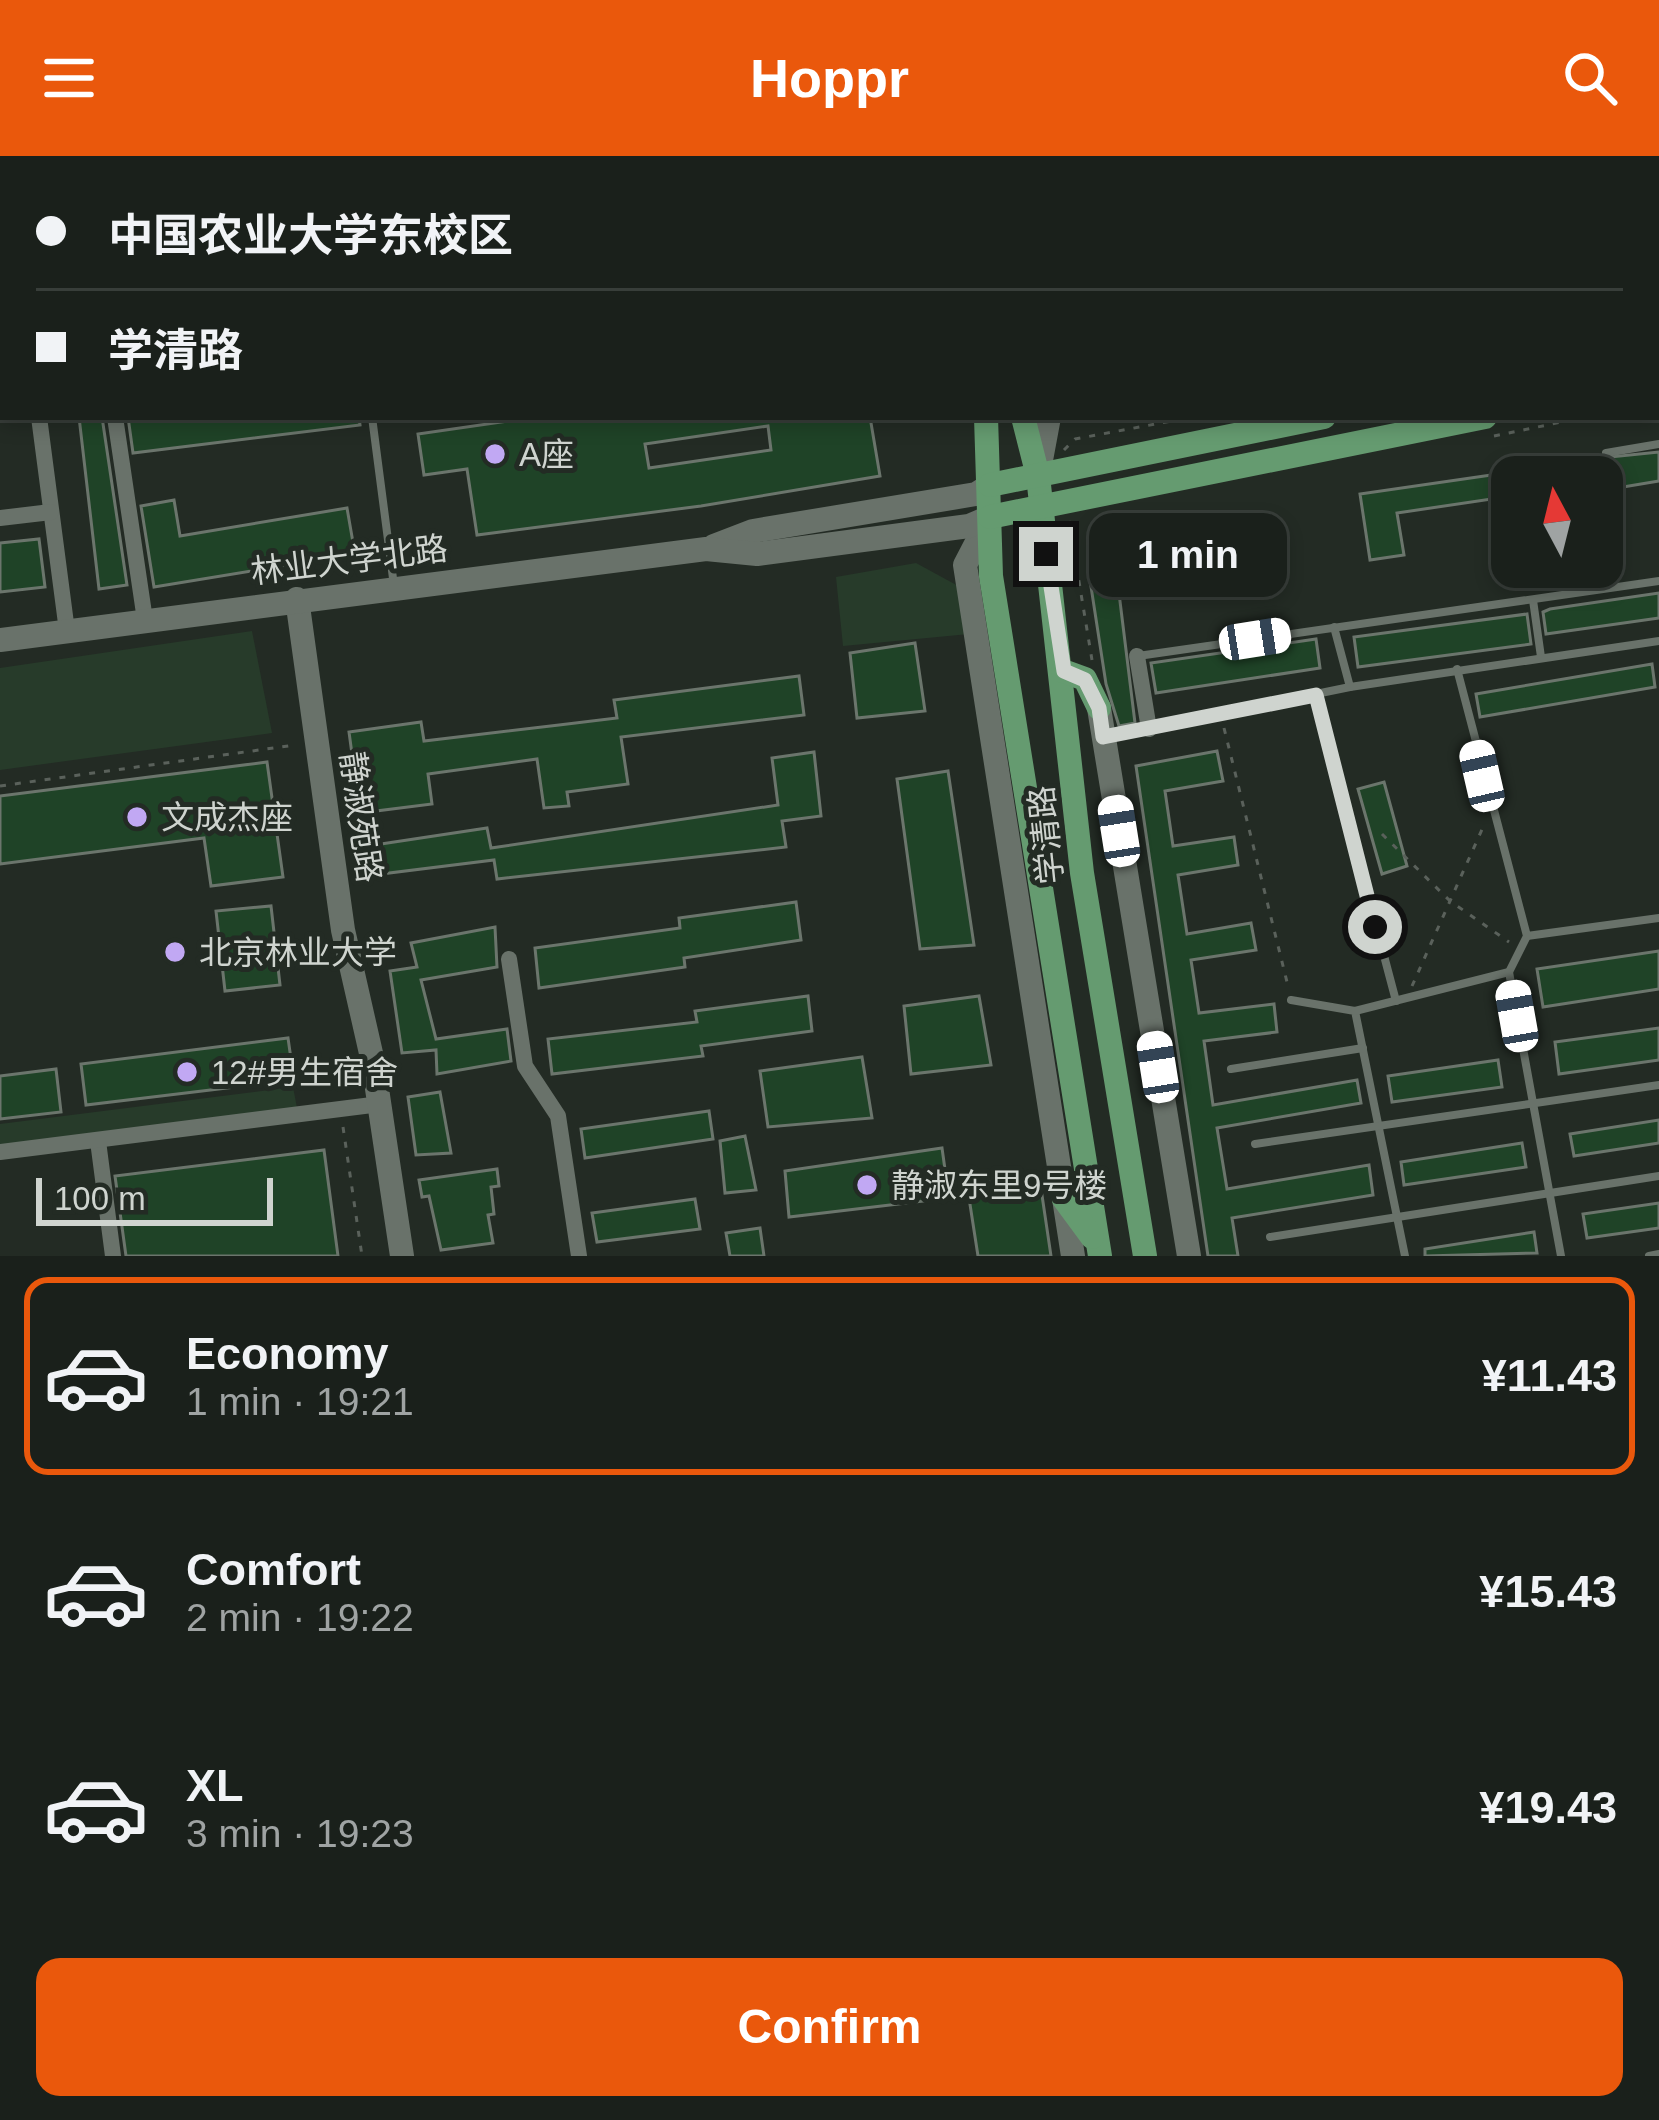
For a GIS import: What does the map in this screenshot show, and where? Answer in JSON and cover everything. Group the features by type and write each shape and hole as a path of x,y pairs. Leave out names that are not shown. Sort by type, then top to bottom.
{"main road":[{"name":"学清路","path":"986,420 991,576 1098,1250"},
{"name":"学清路","path":"1024,420 1039,476 1064,671 1082,873 1145,1256"},
{"path":"990,485 1310,420"},
{"path":"990,518 1470,420"},
{"path":"1064,671 1085,680 1099,708"},
{"path":"1064,1199 1098,1250"}],"street":[{"path":"39,420 67,631"},
{"path":"115,420 145,620"},
{"name":"学清路","path":"1039,476 1048,420"},
{"name":"林业大学北路","path":"706,549 753,531 976,494 990,485"},
{"path":"0,518 52,512"},
{"name":"林业大学北路","path":"0,640 706,549 757,554 969,526 990,518"},
{"name":"学清路","path":"990,518 964,565 1073,1256"},
{"name":"静淑苑路","path":"297,599 343,930 380,1104 402,1256"},
{"path":"1137,656 1149,729"},
{"path":"1099,708 1189,1256"},
{"path":"509,959 525,1066 558,1116 579,1256"},
{"path":"0,1153 380,1104"},
{"path":"98,1141 113,1256"}],"lane":[{"path":"372,420 394,587"},
{"path":"1606,453 1659,444"},
{"path":"1137,656 1659,581"},
{"path":"1533,599 1541,658"},
{"path":"1334,627 1350,687"},
{"path":"1103,737 1350,687 1659,641"},
{"path":"1457,669 1490,812 1527,936 1509,972 1561,1256"},
{"path":"1316,695 1401,999"},
{"path":"1527,936 1659,918"},
{"path":"1292,1000 1355,1011 1509,972"},
{"path":"1355,1011 1406,1256"},
{"path":"1231,1069 1363,1048"},
{"path":"1255,1144 1659,1085"},
{"path":"1270,1237 1659,1176"},
{"path":"1649,1256 1659,1254"}],"path":[{"path":"1039,476 1075,439 1177,420"},
{"path":"1069,522 1092,663"},
{"path":"1220,714 1292,1000"},
{"path":"0,786 317,742"},
{"path":"1401,999 1490,812"},
{"path":"1382,834 1450,902 1520,950"},
{"path":"340,1109 362,1256"}],"green space":[{"path":"916,563 960,587 969,634 843,646 836,577"},
{"path":"252,631 272,733 0,770 0,668"},
{"path":"293,1087 298,1113 0,1148 0,1124"}],"building":[{"path":"79,420 102,420 127,585 99,589"},
{"path":"128,420 359,420 360,425 133,453"},
{"path":"515,420 871,420 880,476 701,506 477,535 467,469 424,475 418,434","holes":["768,426 771,450 649,468 645,444"]},
{"path":"1659,452 1659,481 1623,487 1620,456"},
{"path":"1491,475 1491,499 1397,513 1404,555 1370,560 1360,494"},
{"path":"174,500 180,536 347,508 355,554 154,587 141,506"},
{"path":"39,539 45,587 0,592 0,543"},
{"path":"1117,577 1135,723 1119,726 1106,684 1090,580"},
{"path":"1659,593 1659,618 1546,634 1543,612 1550,609"},
{"path":"1527,614 1531,644 1358,667 1354,637"},
{"path":"1316,639 1320,668 1156,693 1151,663"},
{"path":"915,643 925,711 857,718 850,653"},
{"path":"1652,664 1655,687 1480,717 1476,694"},
{"path":"799,676 804,715 621,737 628,784 567,792 569,806 544,808 537,759 428,774 432,804 360,813 349,732 421,722 424,741 617,718 614,700"},
{"path":"1217,751 1223,781 1165,791 1173,846 1234,837 1238,865 1178,875 1187,934 1251,923 1256,950 1191,960 1199,1013 1274,1004 1277,1032 1204,1041 1213,1105 1357,1080 1361,1103 1217,1128 1227,1189 1369,1165 1373,1195 1232,1218 1238,1256 1208,1256 1136,766"},
{"path":"814,752 821,816 782,821 786,847 497,879 494,860 365,876 361,847 487,828 491,848 778,805 772,758"},
{"name":"文成杰座","path":"267,762 283,877 211,886 204,838 0,864 0,796"},
{"path":"948,771 974,945 920,949 897,779"},
{"path":"1384,782 1407,866 1382,874 1358,789"},
{"path":"796,902 801,940 684,958 685,967 539,988 535,948 680,928 679,918"},
{"path":"271,906 280,985 225,991 216,911"},
{"path":"495,927 497,967 421,980 436,1039 507,1029 511,1061 437,1074 436,1050 402,1053 390,971 417,967 411,943"},
{"path":"1659,951 1659,989 1543,1007 1537,969"},
{"path":"808,996 812,1031 701,1046 703,1056 552,1074 548,1039 697,1022 695,1011"},
{"path":"979,996 991,1065 911,1074 904,1006"},
{"path":"1659,1028 1659,1060 1559,1074 1555,1042"},
{"name":"12#男生宿舍","path":"288,1038 294,1080 86,1105 81,1064"},
{"path":"862,1057 872,1118 768,1127 760,1071"},
{"path":"1498,1060 1502,1087 1392,1102 1388,1076"},
{"path":"56,1069 61,1112 0,1119 0,1076"},
{"path":"440,1092 451,1153 416,1155 408,1097"},
{"path":"709,1111 713,1139 585,1158 581,1129"},
{"path":"1659,1120 1659,1143 1574,1156 1570,1134"},
{"path":"745,1136 756,1190 725,1193 720,1141"},
{"path":"1522,1143 1526,1167 1404,1185 1401,1162"},
{"name":"静淑东里9号楼","path":"942,1148 949,1198 789,1217 785,1171"},
{"path":"324,1150 338,1256 126,1256 115,1176"},
{"path":"497,1169 499,1186 491,1187 494,1214 488,1215 493,1243 441,1250 429,1196 422,1197 419,1180"},
{"path":"1039,1175 1051,1256 978,1256 967,1185"},
{"path":"695,1199 700,1229 597,1242 592,1213"},
{"path":"1659,1203 1659,1228 1587,1238 1583,1214"},
{"path":"760,1228 764,1256 730,1256 726,1233"},
{"path":"1534,1232 1537,1253 1425,1256 1425,1249"}],"place":[{"name":"A座","path":"495,454"},
{"name":"文成杰座","path":"137,817"},
{"name":"北京林业大学","path":"175,952"},
{"name":"12#男生宿舍","path":"187,1072"},
{"name":"静淑东里9号楼","path":"867,1185"}],"route":[{"path":"1046,554 1064,671 1085,680 1099,708 1103,737 1316,695 1375,927"}]}
